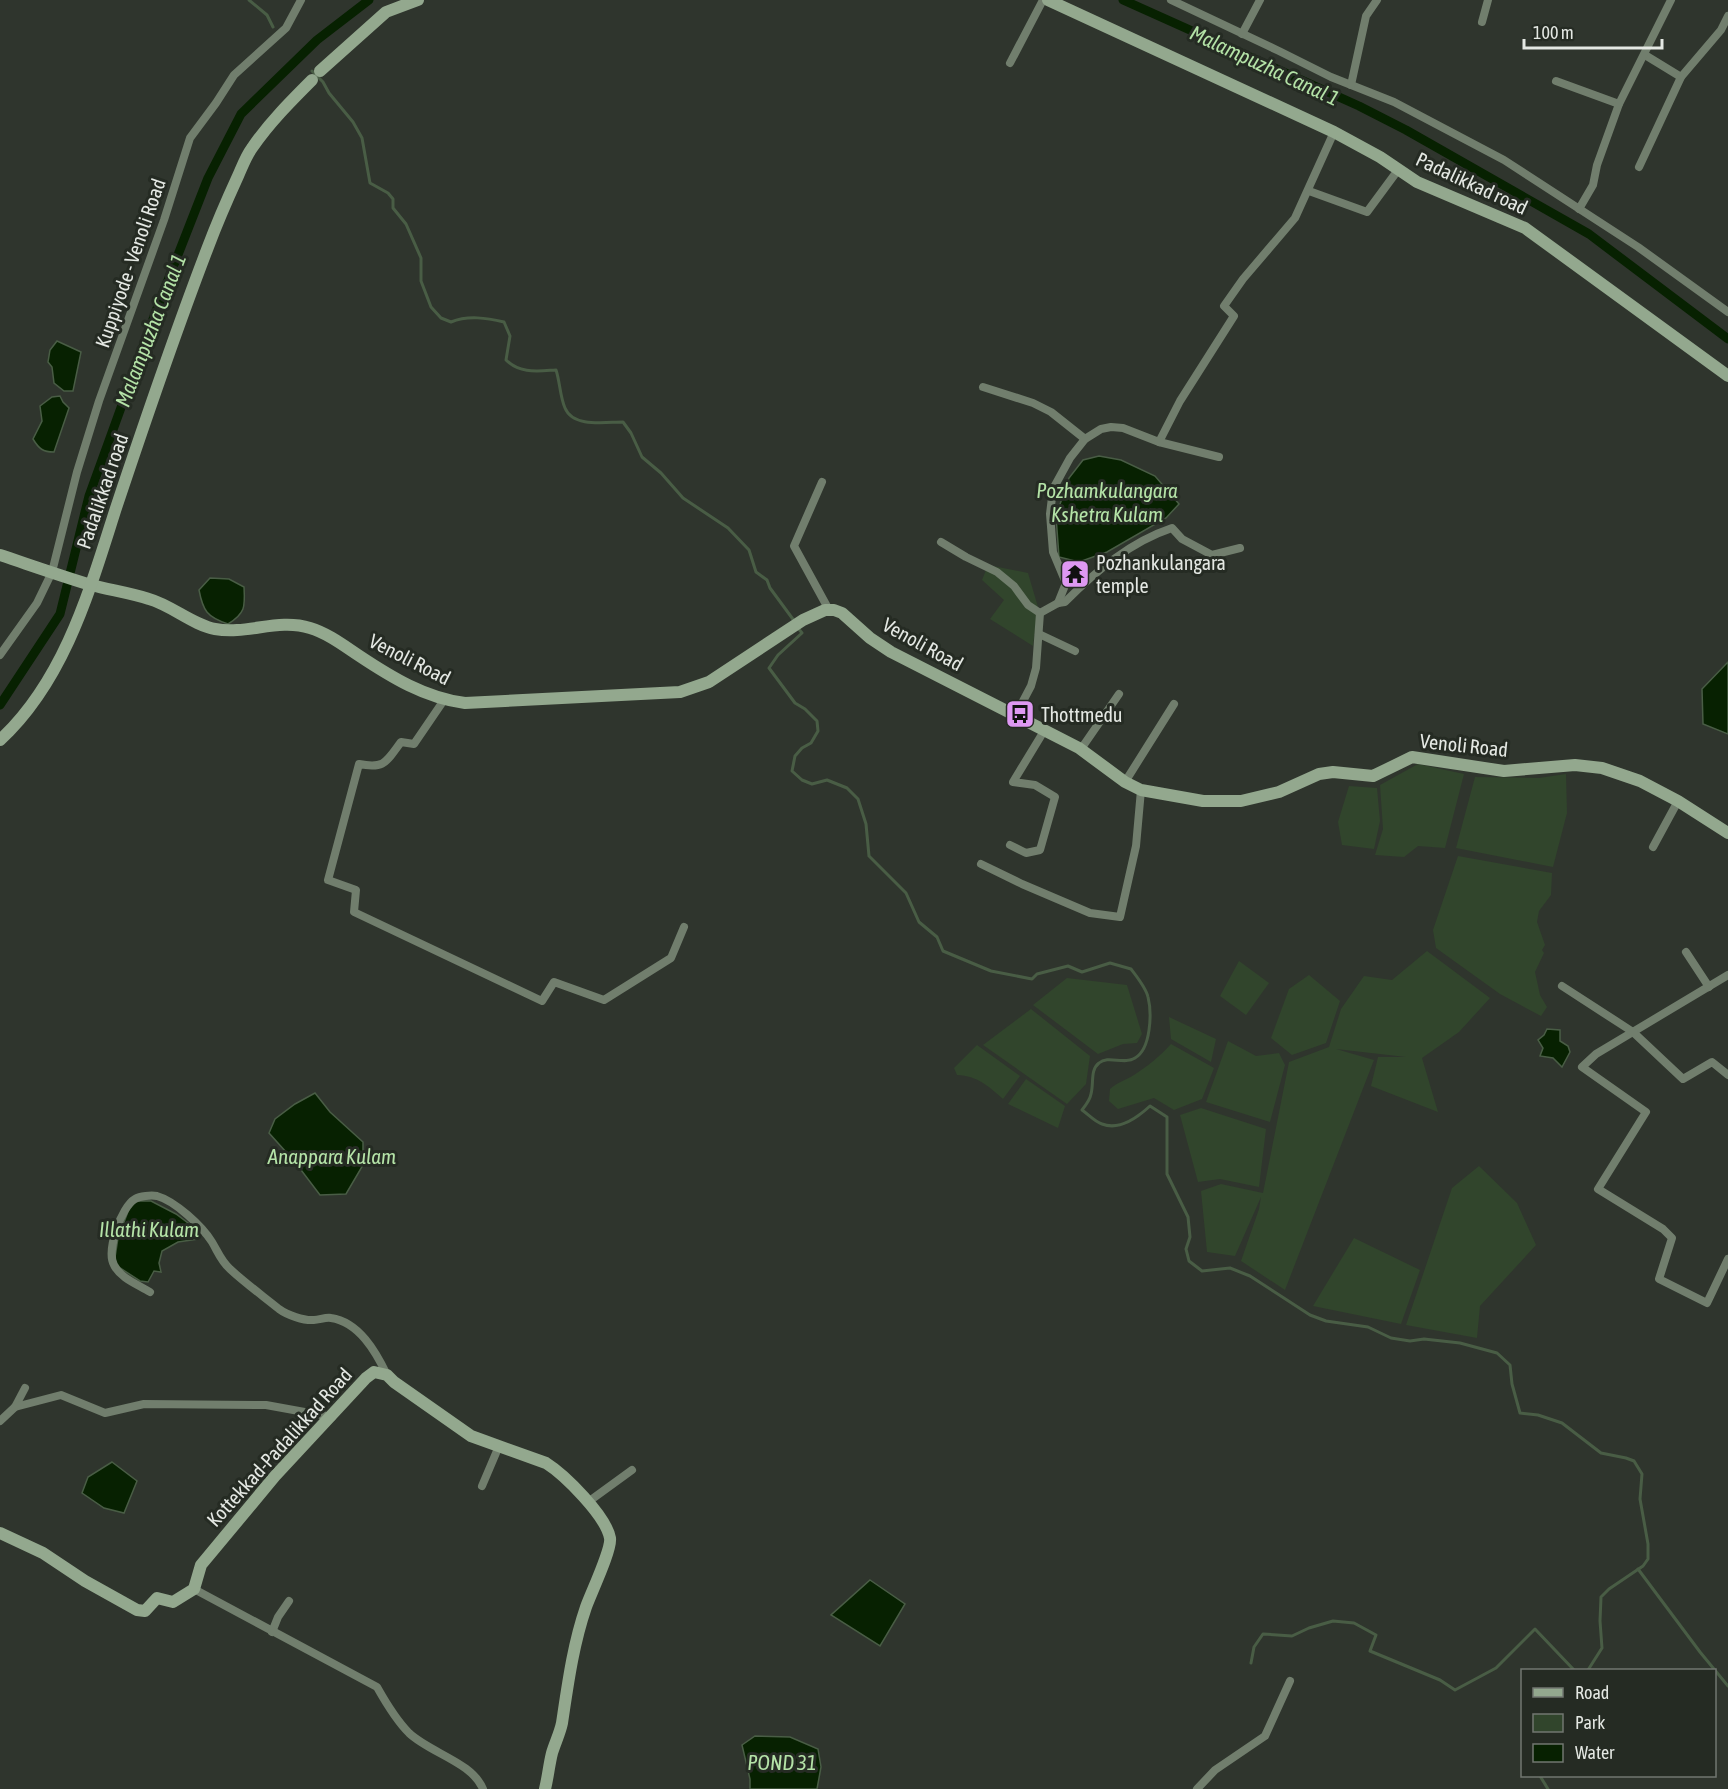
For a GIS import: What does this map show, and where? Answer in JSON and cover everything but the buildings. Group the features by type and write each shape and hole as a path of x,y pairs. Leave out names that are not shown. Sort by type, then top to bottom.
{"street":[{"name":"Kuppiyode - Venoli Road","path":"0,655 37,603 52,572 77,472 96,411 164,220 190,138 234,75 286,28 301,0"},
{"name":"Padalikkad road","path":"0,741 16,725 43,688 72,633 195,282 225,205 251,149 288,104 316,75 386,12 418,0"},
{"path":"1010,63 1043,0"},
{"name":"Padalikkad road","path":"1048,0 1334,132 1380,157 1417,182 1525,228 1728,376"},
{"path":"1171,0 1330,77 1394,102 1504,160 1638,247 1728,312"},
{"path":"1242,34 1260,0"},
{"path":"1351,85 1366,16 1377,0"},
{"path":"1482,21 1488,0"},
{"path":"1579,209 1593,185 1597,165 1619,104 1671,0"},
{"path":"1639,167 1681,77 1721,30 1728,16"},
{"path":"1645,55 1681,77"},
{"path":"1556,81 1619,104"},
{"path":"1159,442 1180,401 1234,316 1224,306 1243,279 1295,218 1334,132"},
{"path":"1309,190 1367,212 1398,170"},
{"path":"983,387 1033,403 1051,412 1085,439"},
{"path":"1076,591 1066,583 1053,552 1051,506 1053,489 1070,458 1085,439 1101,429 1123,428 1159,442 1219,457"},
{"path":"822,482 794,546 829,610"},
{"path":"1040,613 1058,603 1065,602 1109,561 1156,534 1172,528 1182,539 1212,555 1240,548"},
{"path":"941,542 997,572 1014,586 1028,605 1040,613"},
{"name":"Venoli Road","path":"0,555 89,584 149,598 170,606 214,629 235,630 291,624 310,628 428,695 465,703 680,692 709,682 803,620 829,610 842,613 870,638 891,652 1081,749 1125,782 1141,790 1203,801 1241,801 1279,792 1319,774 1334,772 1373,776 1412,757 1504,771 1575,765 1602,768 1640,782 1678,801 1727,831"},
{"path":"1058,603 1066,583"},
{"path":"1015,716 1031,686 1036,668 1040,613"},
{"path":"1039,634 1075,651"},
{"path":"1081,749 1119,694"},
{"path":"444,700 414,744 402,742 385,764 376,767 358,764 328,880 356,890 354,912 542,1001 554,982 604,1000 671,958 684,927"},
{"path":"1125,782 1174,704"},
{"path":"1010,845 1026,853 1040,850 1055,797 1035,785 1014,782 1044,730"},
{"path":"981,864 1090,913 1120,917 1136,846 1141,790"},
{"path":"1653,848 1678,801"},
{"path":"1686,952 1709,987"},
{"path":"1728,975 1596,1054 1582,1066 1646,1112 1598,1189 1672,1238 1659,1280 1707,1303 1728,1259"},
{"path":"1562,986 1633,1032 1683,1079 1712,1062 1728,1075"},
{"path":"150,1292 119,1273 112,1263 112,1244 118,1223 130,1203 136,1197 154,1195 181,1209 212,1242 228,1268 283,1312 309,1321 330,1317 344,1322 360,1334 375,1350 387,1374 394,1382 471,1436 546,1463 588,1502 606,1528 610,1537 610,1548 594,1582 576,1637 561,1725 552,1752 545,1789"},
{"name":"Kottekkad-Padalikkad Road","path":"194,1589 201,1565 275,1476 374,1372 387,1374"},
{"path":"0,1421 15,1407 25,1388"},
{"path":"15,1407 61,1395 105,1413 144,1404 266,1405 332,1417"},
{"path":"482,1486 499,1446"},
{"path":"588,1502 632,1470"},
{"path":"0,1533 43,1553 85,1581 141,1611 145,1611 157,1598 173,1602 194,1589 377,1687 389,1708 410,1734 476,1776 483,1789"},
{"path":"272,1632 278,1617 290,1601"},
{"path":"1197,1789 1215,1770 1265,1736 1290,1681"}],"green space":[{"path":"988,565 1028,573 1038,607 1033,646 990,619 1004,600 982,580"},
{"path":"1418,764 1464,774 1445,848 1418,846 1404,857 1375,855 1383,829 1380,785"},
{"path":"1566,774 1567,813 1553,867 1456,848 1475,777 1539,778"},
{"path":"1349,786 1377,788 1380,821 1374,849 1342,845 1338,822"},
{"path":"1458,856 1552,873 1551,895 1539,911 1537,922 1545,945 1542,950 1544,953 1535,972 1540,995 1547,1007 1541,1016 1500,994 1436,948 1433,930"},
{"path":"1427,951 1490,998 1459,1032 1422,1058 1438,1112 1371,1086 1378,1057 1406,1057 1336,1049 1374,1060 1285,1290 1241,1261 1261,1197 1235,1256 1207,1252 1201,1191 1221,1184 1263,1193 1289,1062 1329,1047 1341,1009 1364,976 1392,980"},
{"path":"1239,961 1269,983 1246,1015 1220,996"},
{"path":"1309,975 1340,1001 1326,1043 1292,1055 1271,1038 1289,989"},
{"path":"1067,978 1127,985 1142,1034 1137,1043 1123,1044 1098,1054 1033,1005"},
{"path":"1031,1009 1090,1056 1086,1084 1067,1104 983,1045"},
{"path":"1169,1017 1216,1039 1211,1062 1171,1039"},
{"path":"1228,1041 1256,1056 1279,1053 1285,1065 1270,1122 1206,1102"},
{"path":"1171,1044 1214,1068 1202,1099 1174,1110 1154,1098 1118,1109 1109,1101 1110,1089 1144,1068"},
{"path":"977,1045 1020,1076 1003,1099 977,1080 957,1075 954,1068"},
{"path":"1026,1079 1065,1106 1058,1128 1008,1104"},
{"path":"1201,1108 1266,1129 1259,1187 1220,1179 1198,1182 1180,1115"},
{"path":"1479,1166 1517,1203 1536,1245 1480,1306 1477,1338 1406,1325 1452,1188"},
{"path":"1354,1238 1420,1270 1401,1324 1313,1306"}],"water":[{"path":"57,341 81,352 73,391 64,391 54,383 52,367 48,362 50,350"},
{"path":"60,396 69,408 54,452 44,451 33,439 42,421 40,406 52,397"},
{"name":"Pozhamkulangara Kshetra Kulam","path":"1099,456 1121,460 1155,476 1179,504 1166,518 1107,552 1079,562 1059,557 1056,516 1069,478 1083,460"},
{"path":"210,578 229,579 244,587 243,608 238,616 228,624 211,616 202,603 199,590"},
{"path":"1728,662 1728,734 1703,724 1702,689"},
{"path":"1547,1029 1560,1030 1560,1041 1568,1046 1570,1052 1562,1067 1553,1058 1540,1056 1543,1048 1538,1040"},
{"name":"Anappara Kulam","path":"315,1093 330,1112 363,1142 363,1165 346,1194 320,1195 269,1133 275,1119"},
{"name":"Illathi Kulam","path":"132,1201 151,1201 176,1214 200,1232 198,1239 178,1242 162,1251 159,1263 161,1272 154,1271 148,1282 140,1281 114,1264 118,1238"},
{"path":"112,1462 137,1481 124,1513 104,1508 82,1493 88,1477"},
{"path":"870,1580 905,1604 880,1646 831,1615"},
{"name":"POND 31","path":"755,1736 790,1737 818,1749 821,1767 817,1789 750,1789 742,1745"}],"waterway":[{"path":"249,0 267,15 273,27"},
{"name":"Malampuzha Canal 1","path":"0,705 60,614 89,496 156,311 208,178 241,114 317,40 369,0"},
{"path":"1123,0 1359,106 1406,130 1589,234 1728,339"},
{"path":"312,71 353,122 362,138 370,183 388,193 393,199 393,208 406,224 421,258 421,281 431,307 441,318 451,322 471,318 504,322 510,336 506,360 523,370 556,370 563,404 569,414 582,421 623,422 642,457 661,473 683,498 728,528 749,550 756,572 767,580 770,588 795,622"},
{"path":"798,628 802,633 778,655 769,668 795,703 817,721 818,731 811,743 795,756 792,771 802,780 812,784 827,780 847,788 858,799 866,824 869,856 906,893 919,922 937,937 943,951 991,971 1032,979 1037,974 1068,966 1082,972 1110,963 1131,969 1143,986 1148,997 1150,1012 1149,1030 1144,1047 1131,1060 1107,1060 1096,1066 1090,1098 1082,1110 1097,1122 1109,1126 1128,1122 1150,1106 1167,1117 1167,1174 1188,1217 1190,1237 1186,1249 1189,1261 1202,1271 1230,1268 1250,1276 1310,1315 1326,1321 1368,1327 1391,1338 1460,1343 1497,1353 1510,1365 1512,1384 1520,1413 1538,1415 1562,1423 1601,1453 1634,1461 1642,1474 1640,1499 1648,1544 1648,1559 1643,1566 1601,1597 1602,1648 1589,1669"},
{"path":"1638,1569 1714,1669"},
{"path":"1251,1663 1254,1647 1263,1634 1292,1636 1333,1621 1354,1623 1376,1635 1370,1651 1440,1680 1455,1690 1496,1668 1535,1629 1573,1669"},
{"path":"1716,1671 1728,1686"},
{"path":"1541,1777 1548,1789"}],"place":[{"name":"Pozhankulangara temple","path":"1075,574"},
{"name":"Thottmedu","path":"1020,714"}]}
